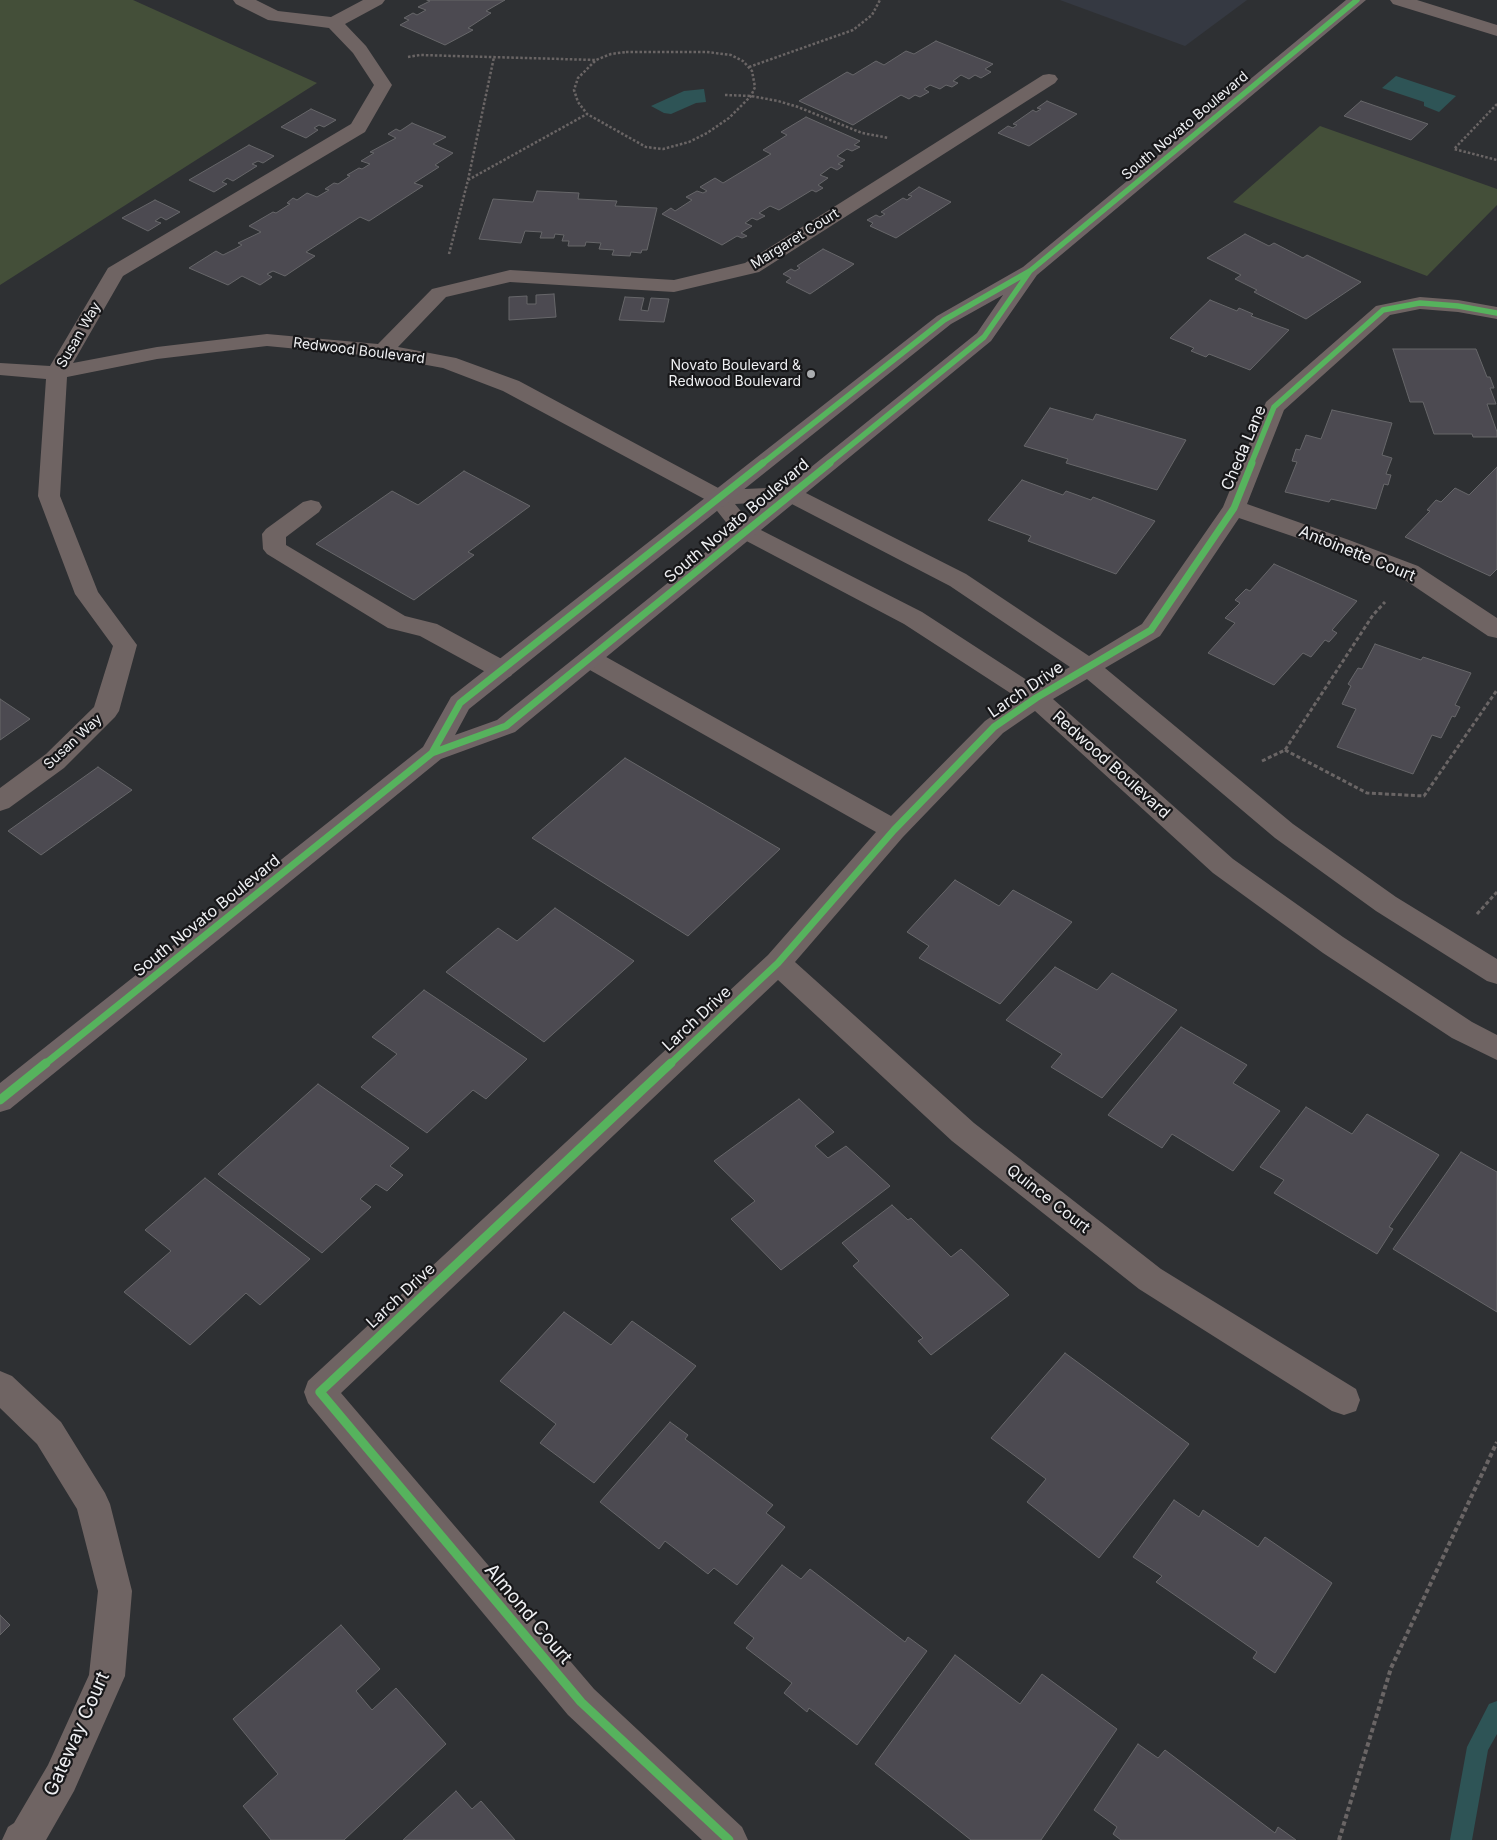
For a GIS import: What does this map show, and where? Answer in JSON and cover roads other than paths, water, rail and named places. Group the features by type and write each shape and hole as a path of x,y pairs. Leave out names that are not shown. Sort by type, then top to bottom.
{"main road":[{"name":"South Novato Boulevard","path":"432,753 460,703 944,320 1030,272 1357,0"},
{"name":"South Novato Boulevard","path":"0,1100 432,753 506,726 590,659 984,337 1030,272"}],"street":[{"path":"242,0 274,16 334,23 376,0"},
{"path":"1399,0 1497,31"},
{"name":"Susan Way","path":"0,801 55,760 106,711 125,645 87,594 49,496 57,373 115,272 358,128 383,85 360,50 334,23"},
{"name":"Margaret Court","path":"382,351 439,293 510,276 674,286 752,268 1049,80"},
{"name":"Cheda Lane","path":"1088,667 1151,630 1234,508 1274,407 1383,310 1420,303 1458,306 1497,313"},
{"name":"Redwood Boulevard","path":"0,369 57,373 156,353 267,340 382,351 448,363 511,386 718,497 745,531 785,554 912,618 1036,698 1223,866 1341,950 1462,1030 1497,1048"},
{"path":"718,497 790,494 958,580 1088,667 1284,831 1386,904 1497,973"},
{"path":"311,507 274,534 275,550 397,622 428,630 502,670"},
{"name":"Antoinette Court","path":"1234,508 1341,545 1410,572 1497,630"},
{"path":"590,659 894,830"},
{"name":"Larch Drive","path":"320,1392 778,962 894,830 994,727 1036,698 1088,667"},
{"name":"Quince Court","path":"778,962 963,1132 1142,1273 1344,1400"},
{"name":"Gateway Court","path":"0,1386 50,1433 92,1504 114,1591 107,1676 61,1778 26,1838"},
{"name":"Almond Court","path":"320,1392 581,1702 729,1840"}],"water":[{"path":"1396,76 1456,96 1439,112 1424,106 1424,102 1382,88"},
{"path":"704,89 706,102 696,103 671,114 664,113 651,106 684,91"}],"waterway":[{"path":"1461,1840 1478,1747 1497,1712"}],"place":[{"name":"Novato Boulevard & Redwood Boulevard","path":"811,374"}]}
